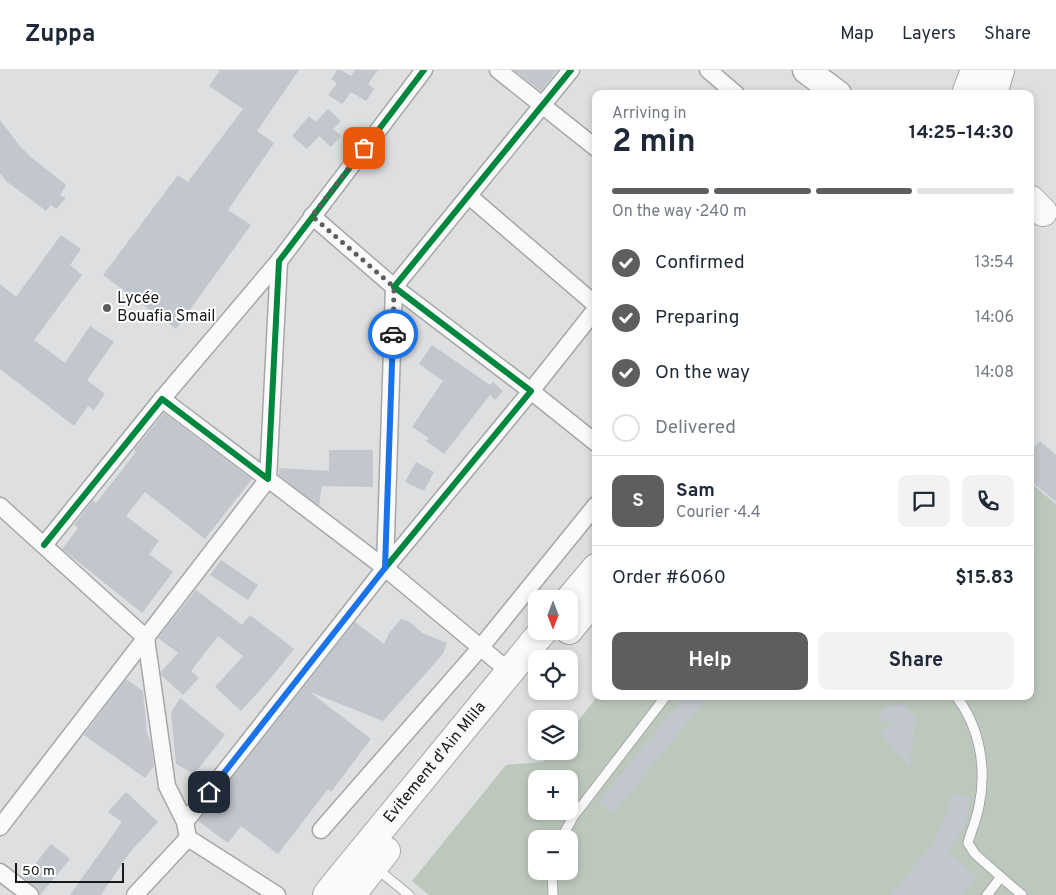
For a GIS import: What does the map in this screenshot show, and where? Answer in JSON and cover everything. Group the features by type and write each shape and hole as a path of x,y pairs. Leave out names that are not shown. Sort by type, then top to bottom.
{"highway":[{"path":"968,90 975,70"},
{"path":"994,90 1000,70"},
{"path":"577,590 592,573"},
{"path":"578,619 592,602"},
{"name":"Evitement d'Ain Mlila","path":"327,895 536,640"},
{"path":"552,650 561,640"},
{"name":"Evitement d'Ain Mlila","path":"351,895 410,819 528,679"}],"main road":[{"path":"806,70 833,90"}],"street":[{"path":"44,544 162,399 279,261 424,70"},
{"path":"498,70 592,145"},
{"path":"385,568 394,287 571,70"},
{"path":"708,70 731,90"},
{"path":"469,196 592,304"},
{"path":"312,216 394,287 592,440"},
{"path":"0,827 268,479 279,261"},
{"path":"134,895 187,830 385,568 531,391 592,312"},
{"path":"162,399 385,568 510,672"},
{"path":"0,506 146,638 166,786 187,830 277,895"},
{"path":"322,830 481,647 592,510"},
{"path":"0,872 30,895"}],"lane":[{"path":"566,830 573,816 663,700"},
{"path":"958,700 974,727 982,756 982,793 968,843 975,854 1022,895"},
{"path":"374,866 409,895"},
{"path":"987,895 1001,877"},
{"path":"552,880 553,895"}],"shaded area":[{"path":"1034,486 1056,504 1056,895 429,895 412,881 506,765 543,762 545,760 578,760 578,721 595,700 1034,700"}],"building":[{"path":"220,70 299,70 257,131 274,143 228,210 251,225 176,329 103,275 178,175 188,182 243,109 209,86"},
{"path":"337,70 341,70 351,76 355,70 378,70 368,84 374,89 366,101 351,92 342,104 328,95 337,83 331,79"},
{"path":"514,70 557,70 541,91"},
{"path":"328,109 341,121 333,129 341,136 331,147 319,136 307,149 292,136 309,116 316,122"},
{"path":"0,120 19,145 32,158 66,185 60,195 66,198 56,209 51,205 46,211 6,181 0,173"},
{"path":"61,235 81,249 70,265 82,275 34,340 65,363 90,326 114,342 87,380 105,394 94,410 88,406 74,426 0,369 0,284 16,297"},
{"path":"432,345 490,385 493,382 503,391 495,400 490,395 444,454 426,441 429,438 412,427 443,381 419,364"},
{"path":"164,413 252,479 205,539 145,492 126,516 159,541 149,554 173,572 142,613 62,549 78,528 74,525 93,500 96,503 136,452 134,450"},
{"path":"1040,441 1056,455 1056,502 1034,484 1034,448"},
{"path":"329,450 373,450 373,487 322,486 319,506 279,475 279,468 329,471"},
{"path":"416,462 434,472 424,491 405,482"},
{"path":"221,560 258,585 248,600 210,575"},
{"path":"196,590 242,625 250,615 294,649 241,711 215,687 243,656 218,636 191,671 199,678 183,695 161,675 161,672 178,653 158,638"},
{"path":"401,619 410,622 422,633 447,643 443,654 383,721 310,692 371,739 331,792 328,789 278,854 241,826 228,843 198,821 355,622 384,644 389,633"},
{"path":"126,679 143,691 147,733 151,743 154,766 145,778 84,735"},
{"path":"180,698 225,735 194,774 176,764 171,713"},
{"path":"682,700 706,700 613,813 598,802"},
{"path":"902,702 916,718 909,767 880,734 893,722 879,721 880,712 888,705 897,706"},
{"path":"126,792 158,822 130,852 101,895 70,895 122,822 108,812"},
{"path":"954,793 971,797 964,825 949,852 977,878 962,895 890,895 932,844 944,821"},
{"path":"51,844 70,859 40,895 36,887 24,878"}],"cycle path":[{"path":"44,545 162,399 268,479 279,261 424,70"},
{"path":"385,568 531,391 394,287 571,70"}],"way so far":[{"path":"364,148 312,216 394,287 393,334"}],"place":[{"name":"Lycée Bouafia Smail","path":"107,308"}],"route":[{"path":"209,792 385,568 393,334"}]}
